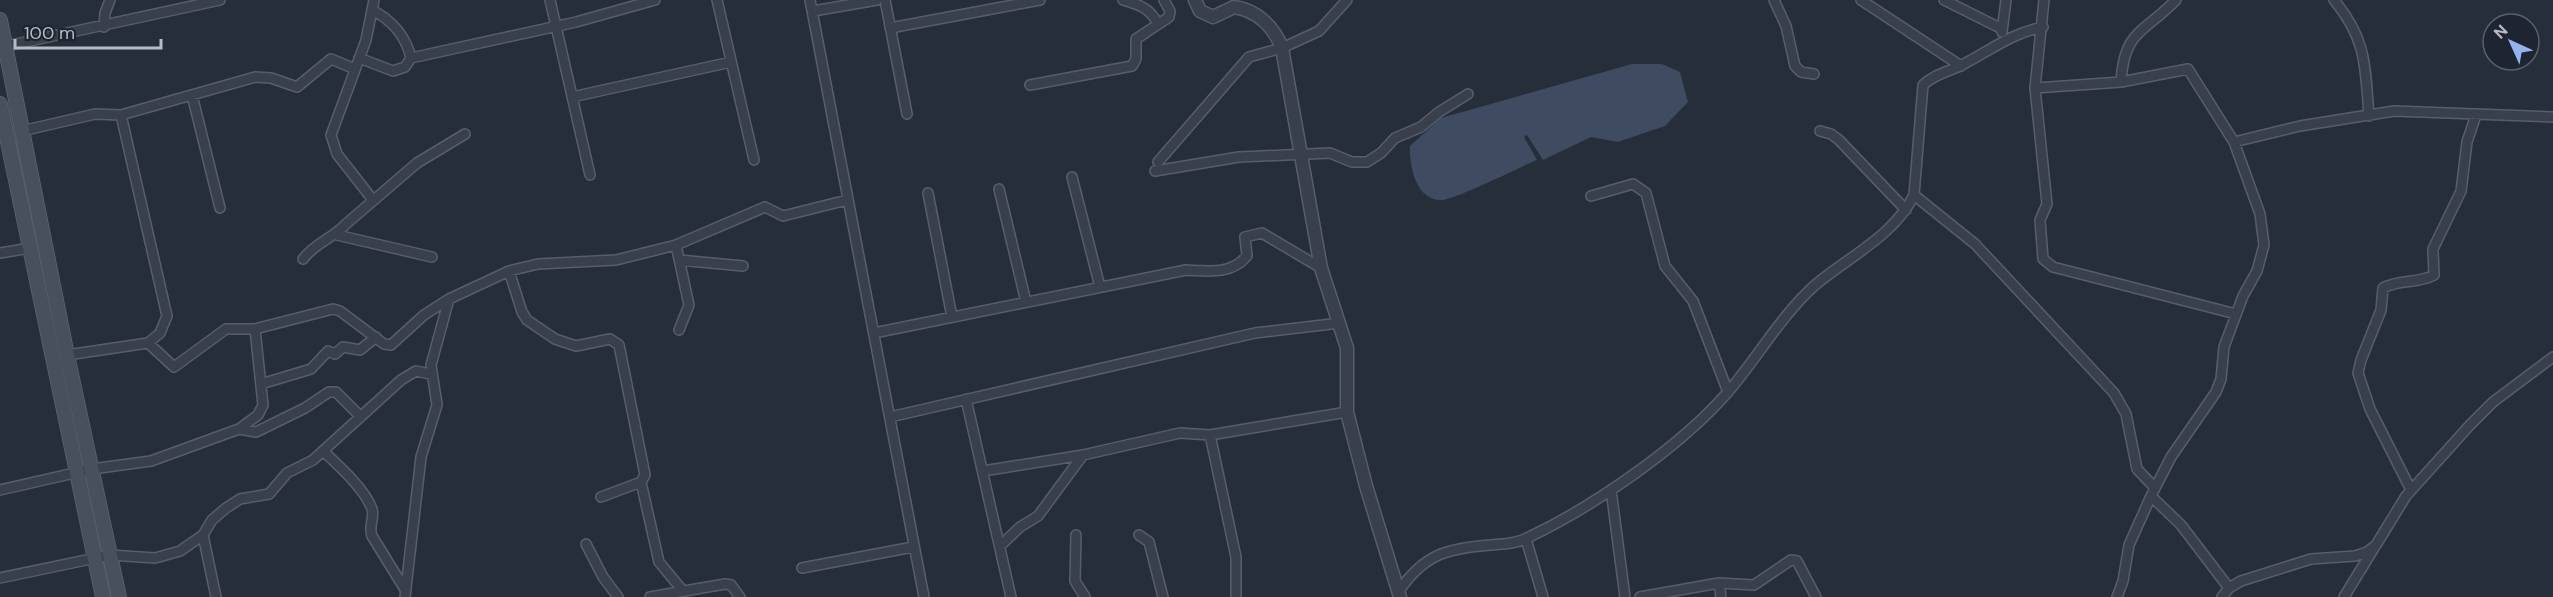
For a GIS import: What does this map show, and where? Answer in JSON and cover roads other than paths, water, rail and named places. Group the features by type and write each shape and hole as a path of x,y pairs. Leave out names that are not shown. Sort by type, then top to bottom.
{"main road":[{"path":"0,20 3,47 119,597"},
{"path":"0,104 75,474 103,597"}],"street":[{"path":"104,27 105,13 110,0"},
{"path":"3,47 104,27 220,0"},
{"path":"550,0 590,175"},
{"path":"411,58 556,26 655,0"},
{"path":"717,0 754,160"},
{"path":"810,0 924,597"},
{"path":"813,11 877,0"},
{"path":"885,0 908,114"},
{"path":"890,28 1040,0"},
{"path":"1123,0 1146,8 1153,13 1158,24"},
{"path":"1030,85 1132,66 1136,59 1136,39 1169,17 1170,11 1164,0"},
{"path":"1195,0 1200,11 1213,17 1234,7 1265,21 1282,48 1321,268 1347,348 1347,412 1366,486 1399,594"},
{"path":"1347,0 1319,31 1282,48 1249,57 1157,167 1239,157 1330,153 1352,162 1367,162 1381,153 1395,138 1421,127 1439,112 1468,94"},
{"path":"1774,0 1786,26 1796,66 1801,72 1814,74"},
{"path":"1944,0 2002,28"},
{"path":"1998,43 2006,0"},
{"path":"2044,0 2035,88 2047,198 2040,226 2046,263 2053,267 2236,314"},
{"path":"2121,82 2122,58 2129,42 2176,0"},
{"path":"2334,0 2349,18 2362,47 2369,116"},
{"path":"1864,1 1960,66"},
{"path":"359,58 393,70 405,68 411,58 407,42 373,5"},
{"path":"373,5 359,58 336,117 332,142 337,154 373,200"},
{"path":"1399,594 1420,566 1439,553 1526,538 1611,490 1703,418 1728,392 1803,297 1890,227 1906,210 1914,195 1921,91 1927,81 1960,66 1998,43 2022,32 2043,27"},
{"path":"22,131 95,114 121,115 255,78 271,78 297,87 331,59 355,69"},
{"path":"572,97 731,62"},
{"path":"2035,88 2121,82 2188,69 2234,142 2260,214 2264,245 2257,271 2236,314 2224,347 2221,380 2216,392 2171,457 2153,492 2129,545 2123,581 2117,597"},
{"path":"192,95 220,208"},
{"path":"2234,142 2300,126 2394,111 2553,117"},
{"path":"67,356 148,343 160,333 167,316 121,115"},
{"path":"2411,490 2360,385 2360,366 2381,310 2383,288 2391,284 2425,279 2434,275 2433,249 2461,191 2467,142 2476,115"},
{"path":"1820,131 1831,134 1839,140 1906,210"},
{"path":"303,259 314,245 337,235 373,200 417,163 465,134"},
{"path":"1072,177 1100,287"},
{"path":"1590,196 1633,184 1646,193 1665,266 1693,302 1728,392"},
{"path":"999,189 1026,302"},
{"path":"928,193 952,317"},
{"path":"1914,195 1975,244 2114,393 2126,414 2137,469 2229,588"},
{"path":"148,343 174,367 226,329 255,329 333,309 340,311 384,344 392,345 424,315 448,298 509,271 538,264 616,260 676,244 765,207 783,216 847,200"},
{"path":"874,333 1186,270 1233,268 1247,256 1245,237 1262,233 1321,268"},
{"path":"337,235 432,257"},
{"path":"676,244 688,305 679,330"},
{"path":"0,253 30,248"},
{"path":"679,260 743,266"},
{"path":"509,271 522,312 527,320 555,339 576,346 610,339 619,345 645,475 641,482 601,497"},
{"path":"405,594 421,457 437,405 430,374 448,298"},
{"path":"890,417 1255,333 1340,323"},
{"path":"0,490 92,469 151,461 239,429 258,415 263,405 255,329"},
{"path":"261,384 311,369 328,351 335,354 343,347 360,350 376,337"},
{"path":"2344,597 2411,490 2493,402 2553,357"},
{"path":"0,578 110,555 155,558 180,551 203,535 212,520 240,499 269,494 287,473 313,460 412,372 430,374"},
{"path":"239,429 256,432 305,408 329,392 336,392 360,416"},
{"path":"966,399 1011,597"},
{"path":"983,471 1083,455 1180,433 1210,435 1347,412"},
{"path":"1210,435 1236,557 1236,597"},
{"path":"323,451 344,472 371,507 372,516 369,529 405,594"},
{"path":"1000,546 1020,526 1038,516 1083,455"},
{"path":"641,482 659,562 683,591"},
{"path":"1611,490 1625,597"},
{"path":"203,535 216,597"},
{"path":"1076,535 1075,580 1085,597"},
{"path":"1139,535 1149,542 1162,597"},
{"path":"1526,538 1543,597"},
{"path":"586,544 603,577 618,597"},
{"path":"2222,597 2229,588 2241,581 2311,559 2355,556 2376,545"},
{"path":"802,568 913,547"},
{"path":"1640,597 1719,583 1754,585 1791,560 1797,561 1816,597"},
{"path":"1719,583 1721,597"},
{"path":"650,597 725,584 730,585 740,597"}],"water":[{"path":"1632,64 1662,64 1680,72 1688,102 1665,126 1618,142 1591,137 1543,160 1527,135 1524,137 1537,160 1474,189 1442,200 1433,199 1420,189 1413,172 1410,146 1441,118"}]}
